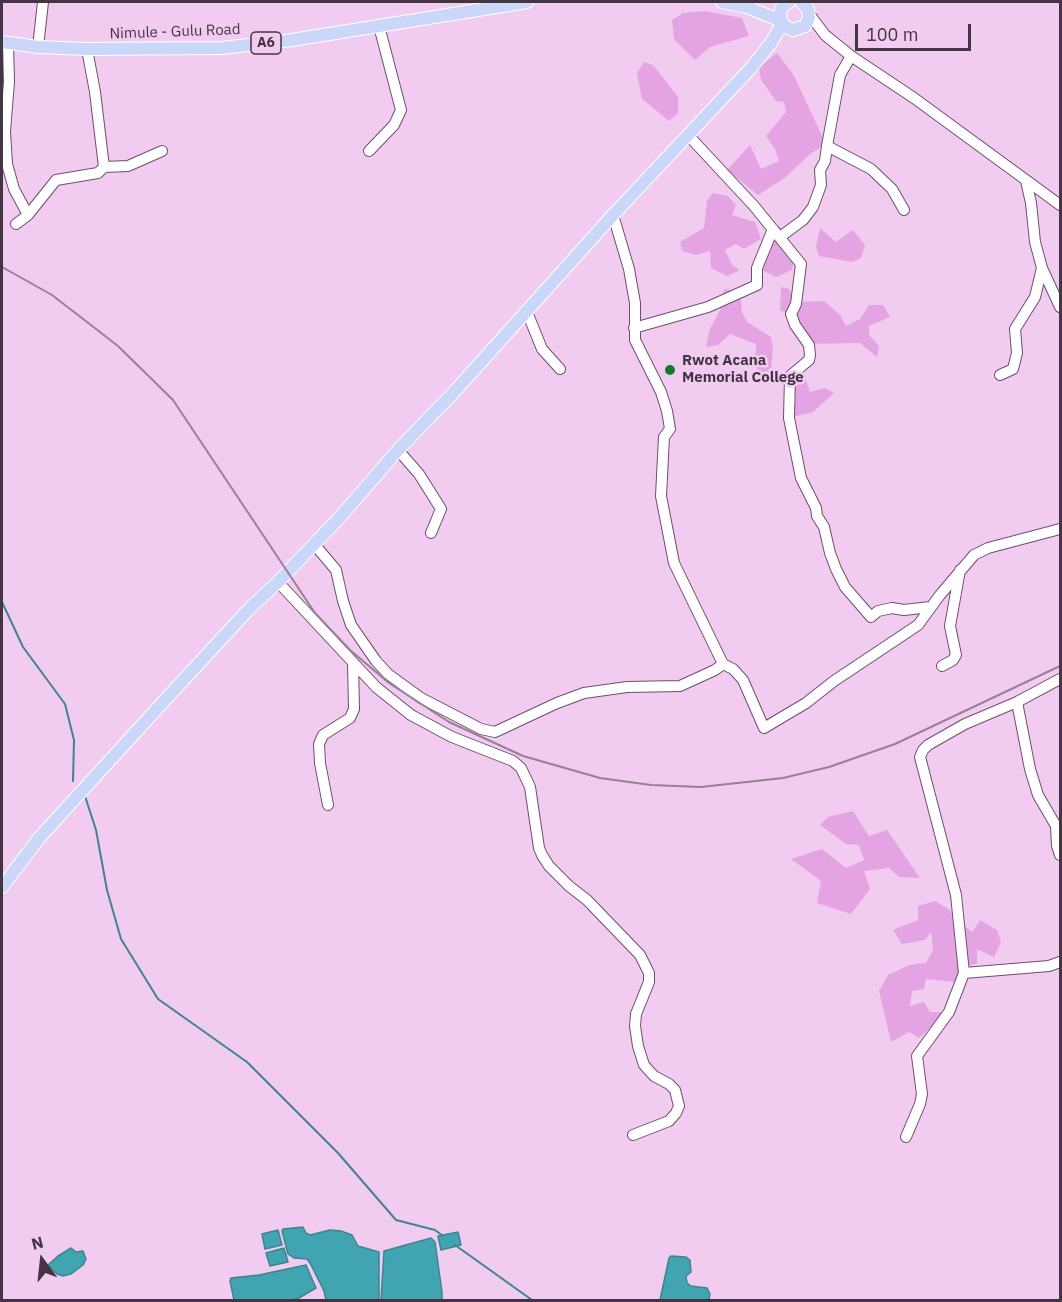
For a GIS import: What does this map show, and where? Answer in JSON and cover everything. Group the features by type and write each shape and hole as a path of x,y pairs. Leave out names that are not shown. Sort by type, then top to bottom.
{"main road":[{"name":"Nimule - Gulu Road","path":"4,43 87,49 222,48 292,40 527,2"},
{"path":"722,2 747,6 786,3"},
{"path":"786,3 780,14 789,25"},
{"path":"747,6 789,25"},
{"path":"2,887 40,837 113,756 249,609 341,516 398,450 455,392 613,215 751,68 771,43 789,25 808,21 808,7"}],"street":[{"path":"38,47 43,2"},
{"path":"808,7 825,35 851,56 914,98 1060,205"},
{"path":"789,25 825,35"},
{"path":"369,151 394,125 401,110 379,26"},
{"path":"4,43 9,81 5,131 7,164 14,189 28,215"},
{"path":"87,49 104,166"},
{"path":"634,328 708,307 757,285 762,251 776,233 803,220 813,207 821,185 820,170 825,161 840,75 851,56"},
{"path":"688,135 754,206 801,264 796,304 791,314 792,319 808,341 810,350 809,360 793,372 789,379 789,418 801,478 824,527 830,553 845,587 871,617 878,611 892,608 904,610 930,607"},
{"path":"827,146 871,169 896,194 904,210"},
{"path":"16,224 28,215 56,180 98,172 104,166 128,166 162,150"},
{"path":"1026,181 1035,242 1042,268 1060,307"},
{"path":"613,215 629,269 635,303 634,328 639,350 661,392 667,411 670,429 664,437 661,496 674,563 723,664 733,669 743,680 764,729 806,703 834,681 918,625 960,570 980,551 1035,534 1060,529"},
{"path":"1000,375 1012,369 1017,353 1015,329 1035,297 1042,268"},
{"path":"527,312 542,349 560,369"},
{"path":"398,450 419,474 441,509 431,533"},
{"path":"314,544 336,570 351,625 388,674 421,698 490,732 502,729 584,693 627,687 680,686 723,664"},
{"path":"942,666 953,660 956,655 950,626 960,570"},
{"path":"278,582 376,687 411,716 452,737 513,761 521,768 530,787 542,855 549,866 587,900 640,955 649,973 649,982 636,1014 638,1046 644,1065 654,1076 675,1090 679,1106 669,1120 633,1135"},
{"path":"328,805 319,744 323,735 350,718 354,709 353,663"},
{"path":"906,1137 922,1094 916,1056 949,1012 964,973 956,896 943,841 920,763 920,753 928,745 965,724 1017,702 1060,679"},
{"path":"1017,702 1030,770 1038,795 1056,826 1060,855"},
{"path":"964,973 1049,966 1060,962"}],"shaded area":[{"path":"705,11 742,18 749,36 710,47 695,60 674,39 672,20 683,13"},
{"path":"777,53 793,74 826,144 810,154 786,177 758,195 727,170 750,145 761,169 779,161 775,149 766,136 786,112 784,102 776,101 761,80 759,67"},
{"path":"644,62 653,65 678,97 678,113 669,121 642,99 637,73"},
{"path":"713,193 728,196 736,205 732,215 755,222 761,239 744,249 736,244 725,250 732,265 740,270 727,276 711,268 710,251 696,255 682,251 680,242 704,228 707,201"},
{"path":"779,226 786,232 783,245 794,260 792,270 776,277 764,271 758,264 768,240"},
{"path":"820,228 836,242 853,230 865,245 861,258 852,262 819,256 816,247"},
{"path":"781,287 789,289 797,302 824,301 840,315 846,326 860,319 869,305 883,305 890,317 869,326 869,335 879,346 877,357 860,343 803,344 790,315 780,310"},
{"path":"724,289 740,291 742,312 747,322 771,337 773,349 770,380 755,367 756,344 730,334 718,345 706,347 709,331 720,310"},
{"path":"795,375 804,375 810,392 825,388 834,393 813,412 793,417"},
{"path":"853,811 869,836 887,830 920,878 899,877 889,868 864,871 870,889 851,914 817,903 821,881 791,859 822,849 846,868 864,860 859,845 846,844 820,825 828,817"},
{"path":"935,901 950,910 957,920 972,932 980,920 997,930 1001,942 994,957 977,949 977,964 964,966 955,982 926,979 924,989 912,991 910,1006 924,1002 930,1012 943,1012 919,1038 909,1032 891,1042 879,991 888,975 909,965 926,963 933,950 931,932 925,940 902,944 893,930 918,920 918,906"},
{"path":"303,1227 310,1235 330,1230 341,1231 352,1235 358,1246 379,1252 379,1300 326,1300 324,1291 307,1259 294,1258 288,1254 283,1229"},
{"path":"278,1230 282,1245 265,1249 262,1234"},
{"path":"458,1232 461,1245 441,1250 438,1236"},
{"path":"431,1238 435,1242 442,1300 381,1300 384,1251"},
{"path":"71,1248 76,1252 83,1251 86,1259 83,1265 71,1274 63,1276 57,1274 48,1265"},
{"path":"284,1248 288,1262 270,1266 266,1253"},
{"path":"671,1256 686,1257 690,1260 691,1272 686,1276 687,1283 691,1286 707,1288 710,1294 709,1300 660,1300"},
{"path":"306,1265 316,1288 299,1298 234,1300 231,1278 259,1275"}],"waterway":[{"path":"2,602 23,647 65,704 74,740 73,781"},
{"path":"85,796 96,830 107,890 121,939 158,999 247,1062 338,1153 396,1220 435,1230 443,1236"},
{"path":"455,1245 532,1300"}],"railway":[{"path":"2,267 52,295 118,346 173,400 315,613 350,650 389,683 449,722 523,756 600,778 651,785 701,787 783,778 829,767 895,744 1060,666"}],"place":[{"name":"Rwot Acana Memorial College","path":"670,370"}]}
